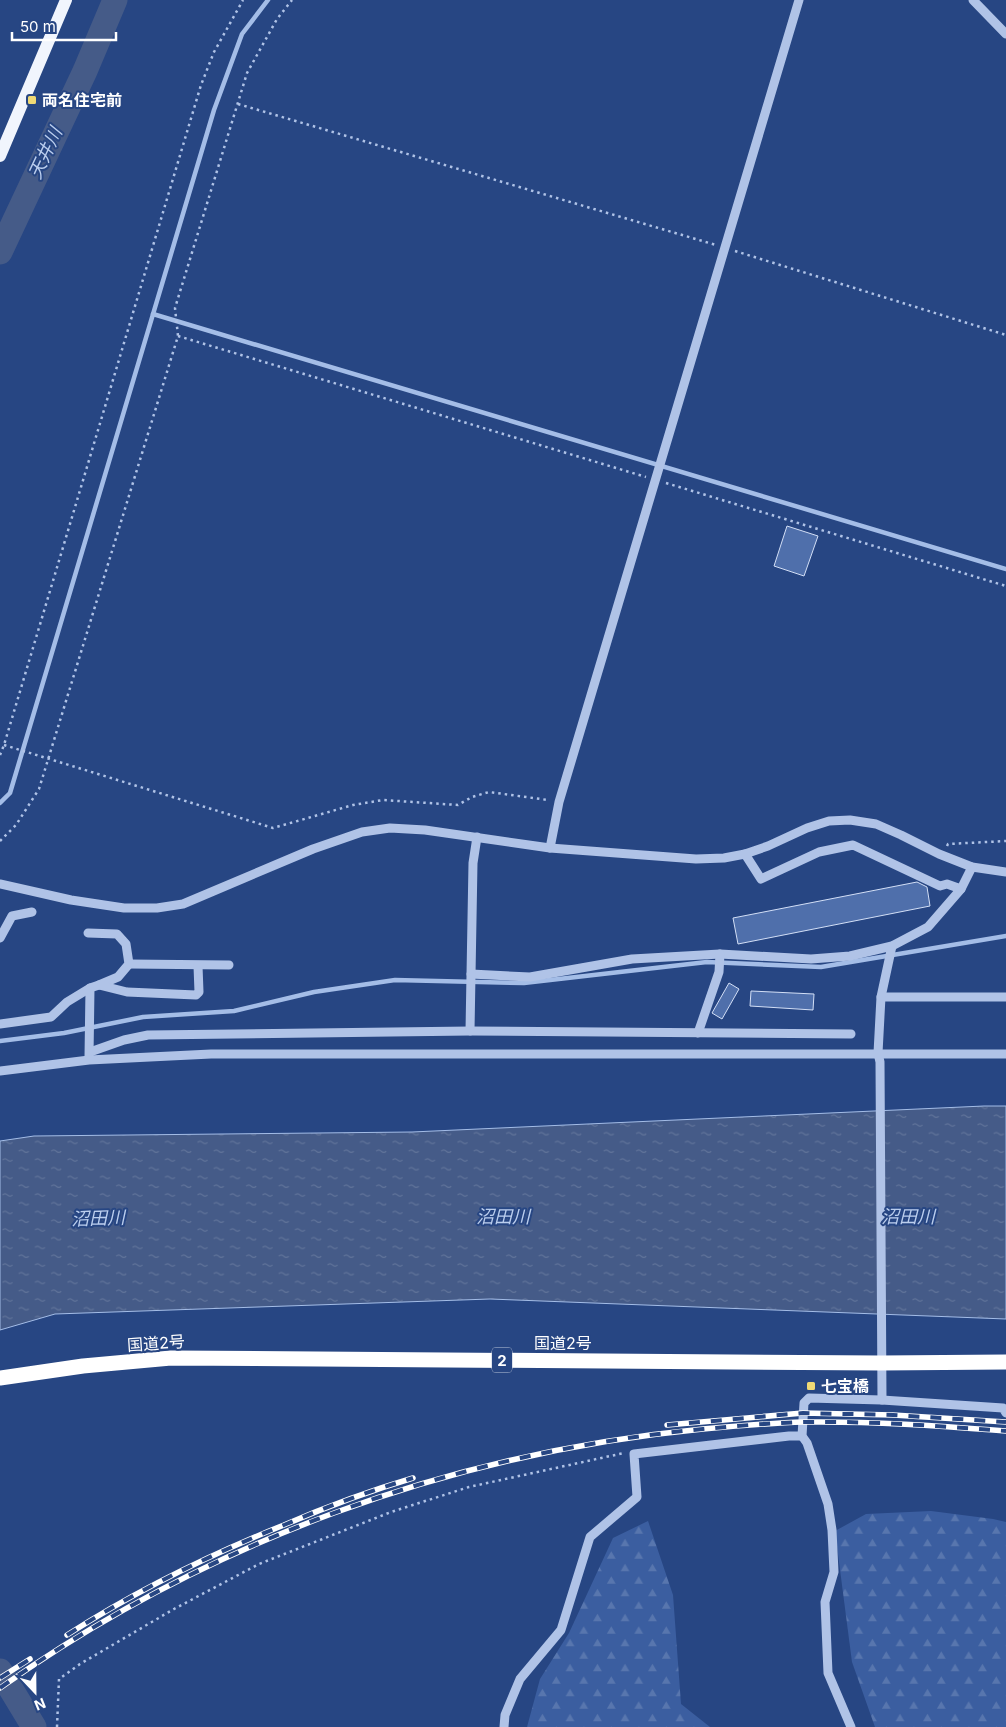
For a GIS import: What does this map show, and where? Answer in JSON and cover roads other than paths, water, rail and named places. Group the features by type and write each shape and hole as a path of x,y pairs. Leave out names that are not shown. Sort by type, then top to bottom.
{"highway":[{"name":"国道2号","path":"0,1378 83,1366 172,1358 881,1363 1006,1362"}],"main road":[{"path":"0,156 63,1"}],"street":[{"path":"550,848 559,802 799,0"},
{"path":"973,0 1006,34"},
{"path":"0,884 71,900 124,908 157,908 183,904 313,849 362,832 390,828 425,830 550,848 696,859 724,858 744,854 828,821 850,820 876,824 972,868 1006,872"},
{"path":"470,1031 473,863 477,837"},
{"path":"744,854 760,879 819,852 853,845 940,886 947,884 961,889"},
{"path":"471,974 530,977 632,959 720,954 811,960 850,956 892,946 928,927 961,889 972,868"},
{"path":"0,938 12,916 32,912"},
{"path":"0,1024 51,1017 67,1002 90,988 118,977 129,964 126,944 118,934 88,933"},
{"path":"882,1400 879,1058 881,997 892,946"},
{"path":"698,1033 719,972 720,954"},
{"path":"129,964 230,965"},
{"path":"99,985 128,992 196,995 198,992 198,966"},
{"path":"90,988 90,1056"},
{"path":"881,997 1006,996"},
{"path":"90,1056 124,1040 148,1035 470,1031 851,1034"},
{"path":"0,1071 90,1056 211,1054 879,1058 1006,1054"},
{"path":"851,1727 828,1674 825,1602 834,1572 832,1530 828,1504 807,1443 802,1436 804,1403 809,1398 882,1400 1003,1408 1006,1413"},
{"path":"504,1727 505,1715 520,1680 561,1630 590,1537 637,1497 634,1454 802,1436"}],"water":[{"name":"沼田川","path":"1006,1106 1006,1319 490,1299 55,1314 0,1330 0,1141 34,1136 412,1132"}],"waterway":[{"name":"天井川","path":"0,252 85,71 115,0"},
{"path":"0,803 10,793 214,110 242,34 268,0"},
{"path":"153,314 1006,569"},
{"path":"0,1041 64,1033 143,1017 234,1011 314,992 395,980 524,983 707,962 821,967 1006,936"},
{"path":"0,1671 34,1727"}],"railway":[{"path":"667,1425 803,1413 893,1415 1006,1422"},
{"path":"0,1688 79,1636 162,1589 247,1548 335,1513 424,1483 516,1459 609,1441 703,1429 779,1423 880,1423 1006,1431"},
{"path":"67,1635 119,1603 228,1549 332,1506 413,1478"},
{"path":"0,1678 30,1659"}],"place":[{"name":"両名住宅前","path":"32,100"},
{"name":"七宝橋","path":"811,1386"}]}
